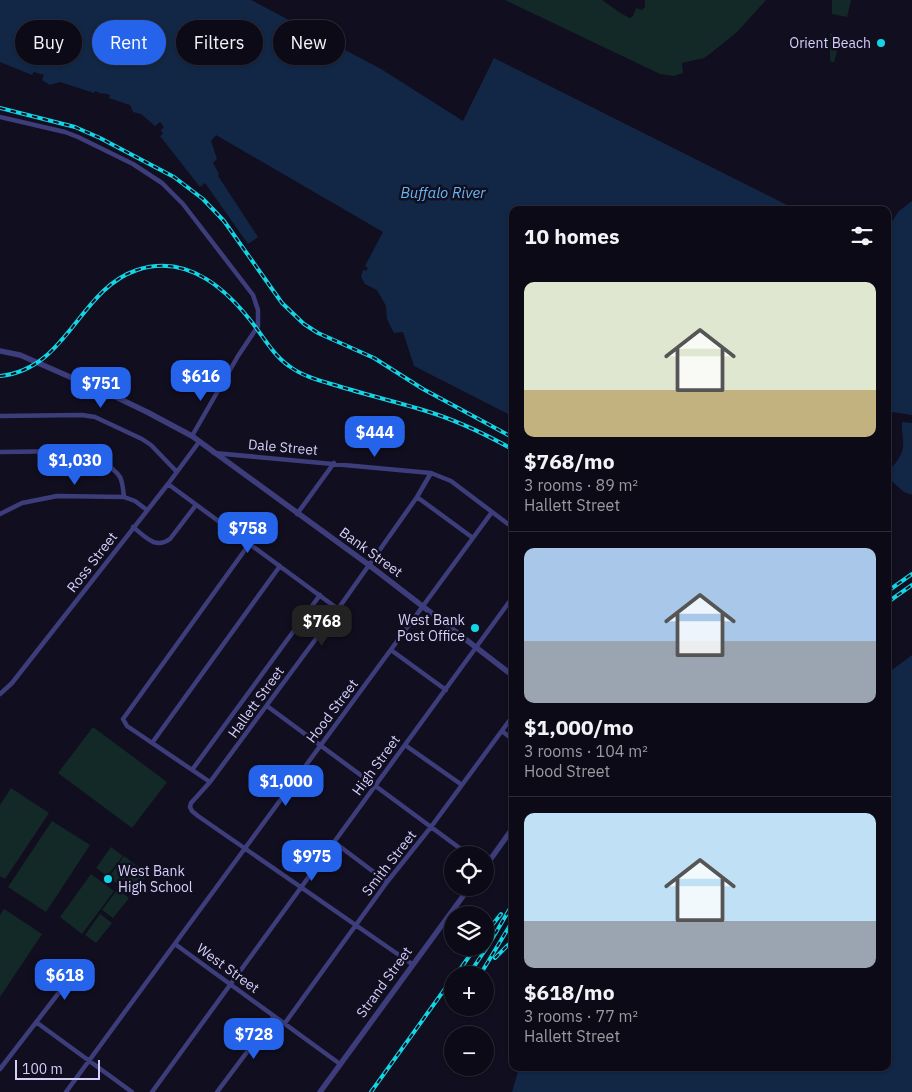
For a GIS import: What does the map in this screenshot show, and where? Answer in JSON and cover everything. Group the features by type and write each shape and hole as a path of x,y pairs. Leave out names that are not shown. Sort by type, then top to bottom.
{"street":[{"path":"0,117 78,136 133,164 162,183 183,204 253,295 258,310 258,326 238,356 192,436"},
{"name":"Bank Street","path":"0,351 20,355 118,398 192,436 422,605 509,673"},
{"path":"0,416 82,415 95,417 147,442 177,472"},
{"name":"Ross Street","path":"0,694 12,683 199,442"},
{"path":"0,452 76,451 86,453 94,456 119,476 124,496"},
{"name":"Dale Street","path":"213,452 431,473 452,481 509,525"},
{"path":"297,514 334,463"},
{"name":"Hallett Street","path":"244,847 200,818 192,811 190,804 210,782 338,609 417,497 431,473"},
{"path":"168,484 338,609"},
{"path":"0,514 22,503 57,496 124,496 147,510"},
{"path":"417,497 473,538"},
{"path":"133,527 154,543 165,543 196,505"},
{"name":"Hood Street","path":"66,1092 176,944 244,847 321,746 422,605 492,512"},
{"path":"210,782 126,725 124,718 250,543"},
{"path":"152,743 280,566"},
{"path":"192,770 320,594"},
{"name":"High Street","path":"152,1092 509,602"},
{"path":"391,650 446,690"},
{"path":"267,706 457,846"},
{"name":"Smith Street","path":"285,1023 387,882 431,827 509,721"},
{"path":"502,731 509,737"},
{"path":"405,745 462,785"},
{"path":"494,854 509,833"},
{"path":"334,842 387,882"},
{"path":"244,847 412,964"},
{"name":"Strand Street","path":"320,1092 463,896"},
{"name":"West Street","path":"176,944 340,1064"},
{"path":"0,1069 61,990 76,967"},
{"path":"217,1092 274,1016"},
{"path":"36,1022 132,1092"}],"green space":[{"path":"505,0 602,0 630,18 633,16 636,8 642,10 645,7 645,0 766,0 737,32 704,58 682,63 683,73 674,76 660,74"},
{"path":"832,0 851,0 847,17 832,14"},
{"path":"830,33 838,37 840,41 834,62 831,62 830,58"},
{"path":"93,727 167,782 132,828 58,773"},
{"path":"11,788 49,813 5,879 0,876 0,805"},
{"path":"52,821 90,845 46,912 8,887"},
{"path":"111,847 123,856 107,876 96,868"},
{"path":"124,856 136,865 120,886 109,877"},
{"path":"137,865 148,874 132,894 121,886"},
{"path":"91,874 114,891 82,934 60,917"},
{"path":"118,889 129,898 113,918 102,910"},
{"path":"4,909 42,934 0,997 0,915"},
{"path":"100,914 112,923 96,943 85,935"}],"water":[{"name":"Buffalo River","path":"0,0 251,0 289,20 273,20 273,65 345,65 345,50 381,69 463,121 494,58 789,206 509,206 509,414 414,366 403,332 394,333 387,319 386,306 377,290 365,284 361,277 363,270 366,271 368,268 365,266 383,232 216,135 211,141 217,159 213,163 219,174 218,176 258,237 248,244 205,183 200,187 160,136 163,134 161,130 164,127 160,122 155,126 141,114 133,112 130,105 109,98 110,95 95,91 94,93 60,82 50,85 42,80 44,75 34,72 32,75 0,62"},
{"path":"912,201 912,415 891,413 891,223 899,211"},
{"path":"902,422 912,423 912,495 904,492 891,481 891,468 902,451"},
{"path":"912,655 912,1092 512,1092 518,1071 891,1071 891,671"}],"railway":[{"path":"0,108 75,127 174,177 203,199 224,221 282,303 304,324 318,333 374,358 423,389 509,435"},
{"path":"0,376 23,370 42,359 58,345 100,294 117,280 137,270 156,266 174,267 190,271 220,289 234,301 280,358 301,373 325,382 437,415 470,428 509,447"},
{"path":"891,589 912,574"},
{"path":"891,600 912,585"},
{"path":"474,966 509,910"},
{"path":"494,923 501,914"},
{"path":"485,966 509,927"},
{"path":"495,958 509,944"},
{"path":"462,966 469,956"},
{"path":"371,1092 444,990"}],"place":[{"name":"Orient Beach","path":"881,43"},
{"name":"West Bank Post Office","path":"475,628"},
{"name":"West Bank High School","path":"108,879"}]}
